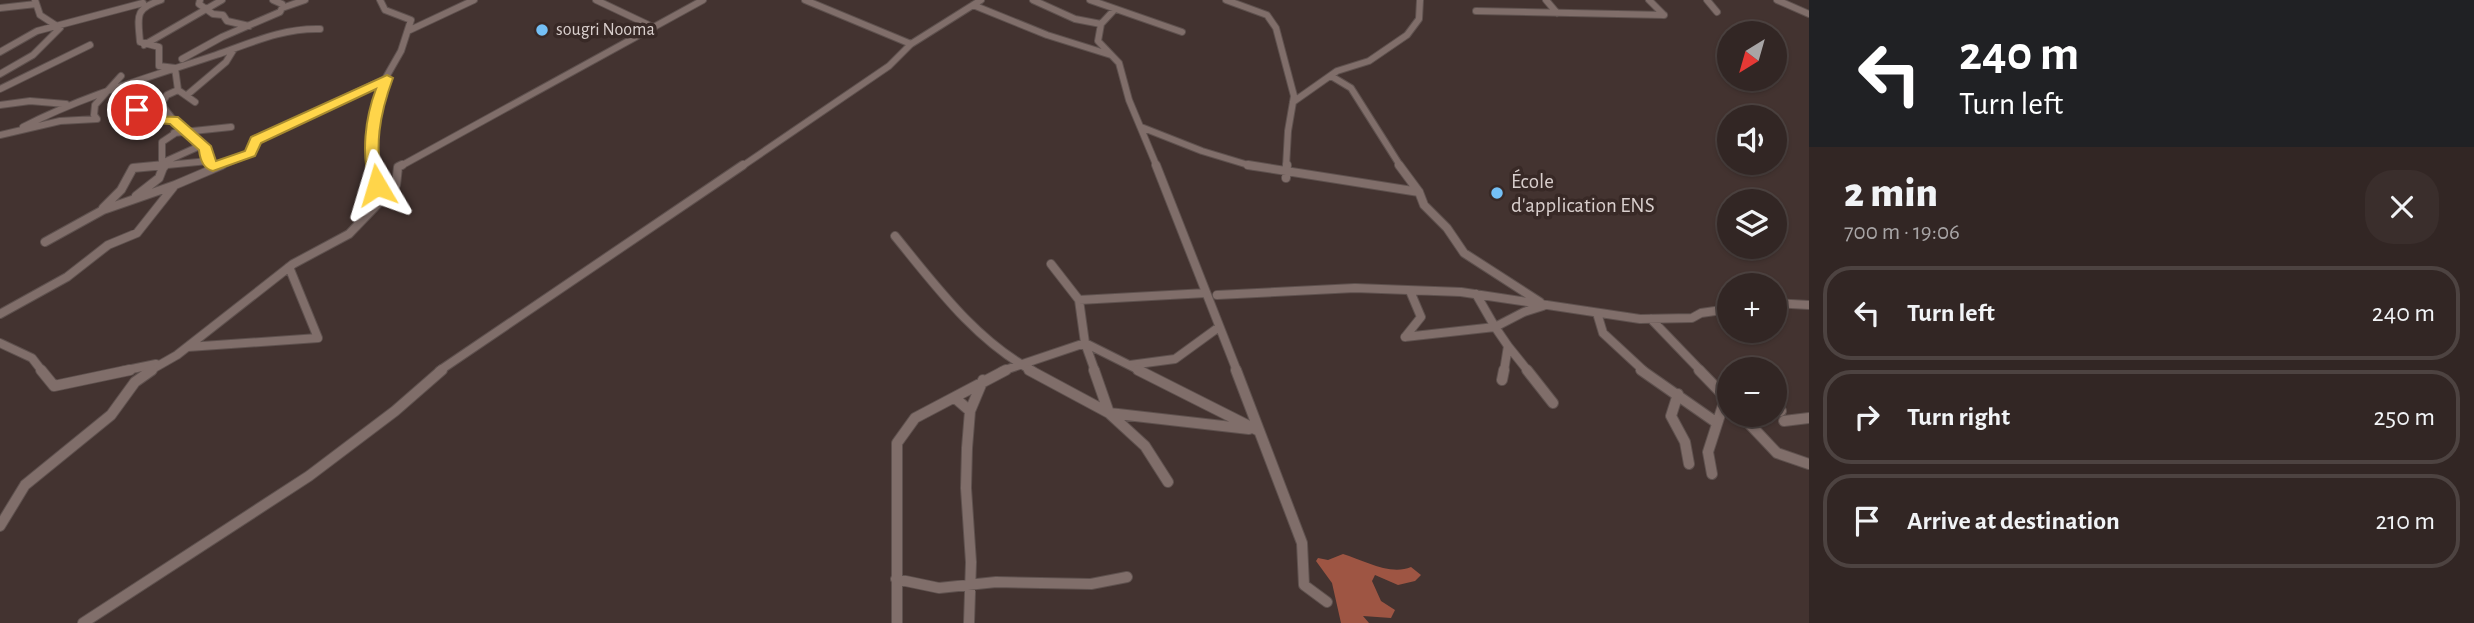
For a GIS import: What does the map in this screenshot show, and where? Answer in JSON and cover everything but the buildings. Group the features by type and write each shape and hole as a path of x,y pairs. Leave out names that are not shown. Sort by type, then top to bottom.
{"street":[{"path":"0,52 28,35 161,0"},
{"path":"200,0 199,4 213,14 223,15 227,21 249,26"},
{"path":"144,45 222,0"},
{"path":"273,0 284,4 304,0"},
{"path":"380,0 384,10 411,20 398,61 387,78 374,113 373,170 382,200"},
{"path":"410,30 474,0"},
{"path":"596,0 653,27"},
{"path":"0,526 25,485 111,415 135,382 188,347 289,267 349,234 396,185 398,167 703,0"},
{"path":"805,0 911,44"},
{"path":"83,623 127,591 300,483 397,410 434,375 889,66 911,44 981,0"},
{"path":"1033,0 1075,19 1101,24"},
{"path":"1090,0 1182,32"},
{"path":"1226,0 1267,15 1276,28 1291,80 1293,102 1287,131 1286,175"},
{"path":"1293,102 1311,93 1339,70 1373,60 1406,37 1421,15 1420,0"},
{"path":"1546,0 1557,13"},
{"path":"1476,11 1664,15 1648,0"},
{"path":"1707,0 1717,12"},
{"path":"1777,0 1809,14"},
{"path":"0,8 36,2 41,17 51,25 59,26"},
{"path":"143,3 138,16 140,42 159,47 159,66 171,66"},
{"path":"177,74 188,59 222,37 279,12 284,4"},
{"path":"973,5 1047,35 1111,55"},
{"path":"1115,9 1101,24 1098,41 1119,63 1129,100 1212,294 1219,327 1302,543 1304,586 1327,601"},
{"path":"0,74 54,37 59,26"},
{"path":"0,135 110,87 188,59 233,49 287,32 320,29"},
{"path":"0,89 61,63 90,45"},
{"path":"187,96 230,58 233,49"},
{"path":"171,66 177,74 178,90"},
{"path":"23,127 63,120 97,119 94,115 95,105 121,76"},
{"path":"1331,76 1351,88 1382,141 1419,192 1424,205 1447,228 1464,253 1546,306"},
{"path":"45,242 103,210 175,185 211,164 250,153 256,140 349,99 387,78"},
{"path":"178,90 160,102 173,120 206,149 211,164"},
{"path":"178,90 195,102"},
{"path":"83,98 95,105"},
{"path":"0,105 30,101 69,104"},
{"path":"137,110 147,120 173,120"},
{"path":"131,201 159,177 163,164 162,142 185,129 231,127"},
{"path":"1142,127 1188,147 1286,175 1393,185 1419,192"},
{"path":"163,164 202,145"},
{"path":"103,210 121,190 131,169 163,164 211,164"},
{"path":"0,314 67,277 108,245 137,233 175,185"},
{"path":"895,236 955,309 1019,364 1109,412 1145,446 1168,482"},
{"path":"1051,264 1079,300 1085,343 1109,412"},
{"path":"188,347 318,338 289,267"},
{"path":"1079,300 1355,288 1476,294 1651,319 1692,318 1701,313 1717,311"},
{"path":"1410,291 1421,317 1405,337 1432,333 1469,334 1495,327 1524,312 1546,306"},
{"path":"1476,294 1508,346 1553,404"},
{"path":"1787,304 1809,305"},
{"path":"1597,313 1603,332 1632,363 1717,423 1708,452 1712,474"},
{"path":"1651,319 1717,388"},
{"path":"1130,365 1175,359 1219,327"},
{"path":"0,343 32,358 54,386 159,364"},
{"path":"897,623 897,443 915,418 983,380 1019,364 1085,343 1259,431"},
{"path":"1502,380 1508,346"},
{"path":"969,623 971,548 966,488 970,411 983,380"},
{"path":"1678,394 1671,416 1685,442 1689,464"},
{"path":"955,398 970,411"},
{"path":"1109,412 1208,422 1259,431"},
{"path":"1787,421 1809,418"},
{"path":"1752,427 1777,453 1809,464"},
{"path":"896,579 939,589 996,582 1091,584 1127,577"}],"shaded area":[{"path":"1343,554 1394,570 1411,567 1421,575 1415,581 1398,585 1375,575 1372,581 1381,601 1395,610 1391,618 1363,616 1369,623 1341,623 1332,583 1316,561 1318,558 1328,560"}],"place":[{"name":"sougri Nooma","path":"542,30"},
{"name":"École d'application ENS","path":"1497,193"}],"route":[{"path":"137,110 147,120 173,120 206,149 206,159 213,167 250,153 256,140 349,99 387,78 374,113 373,170 377,185"}]}
